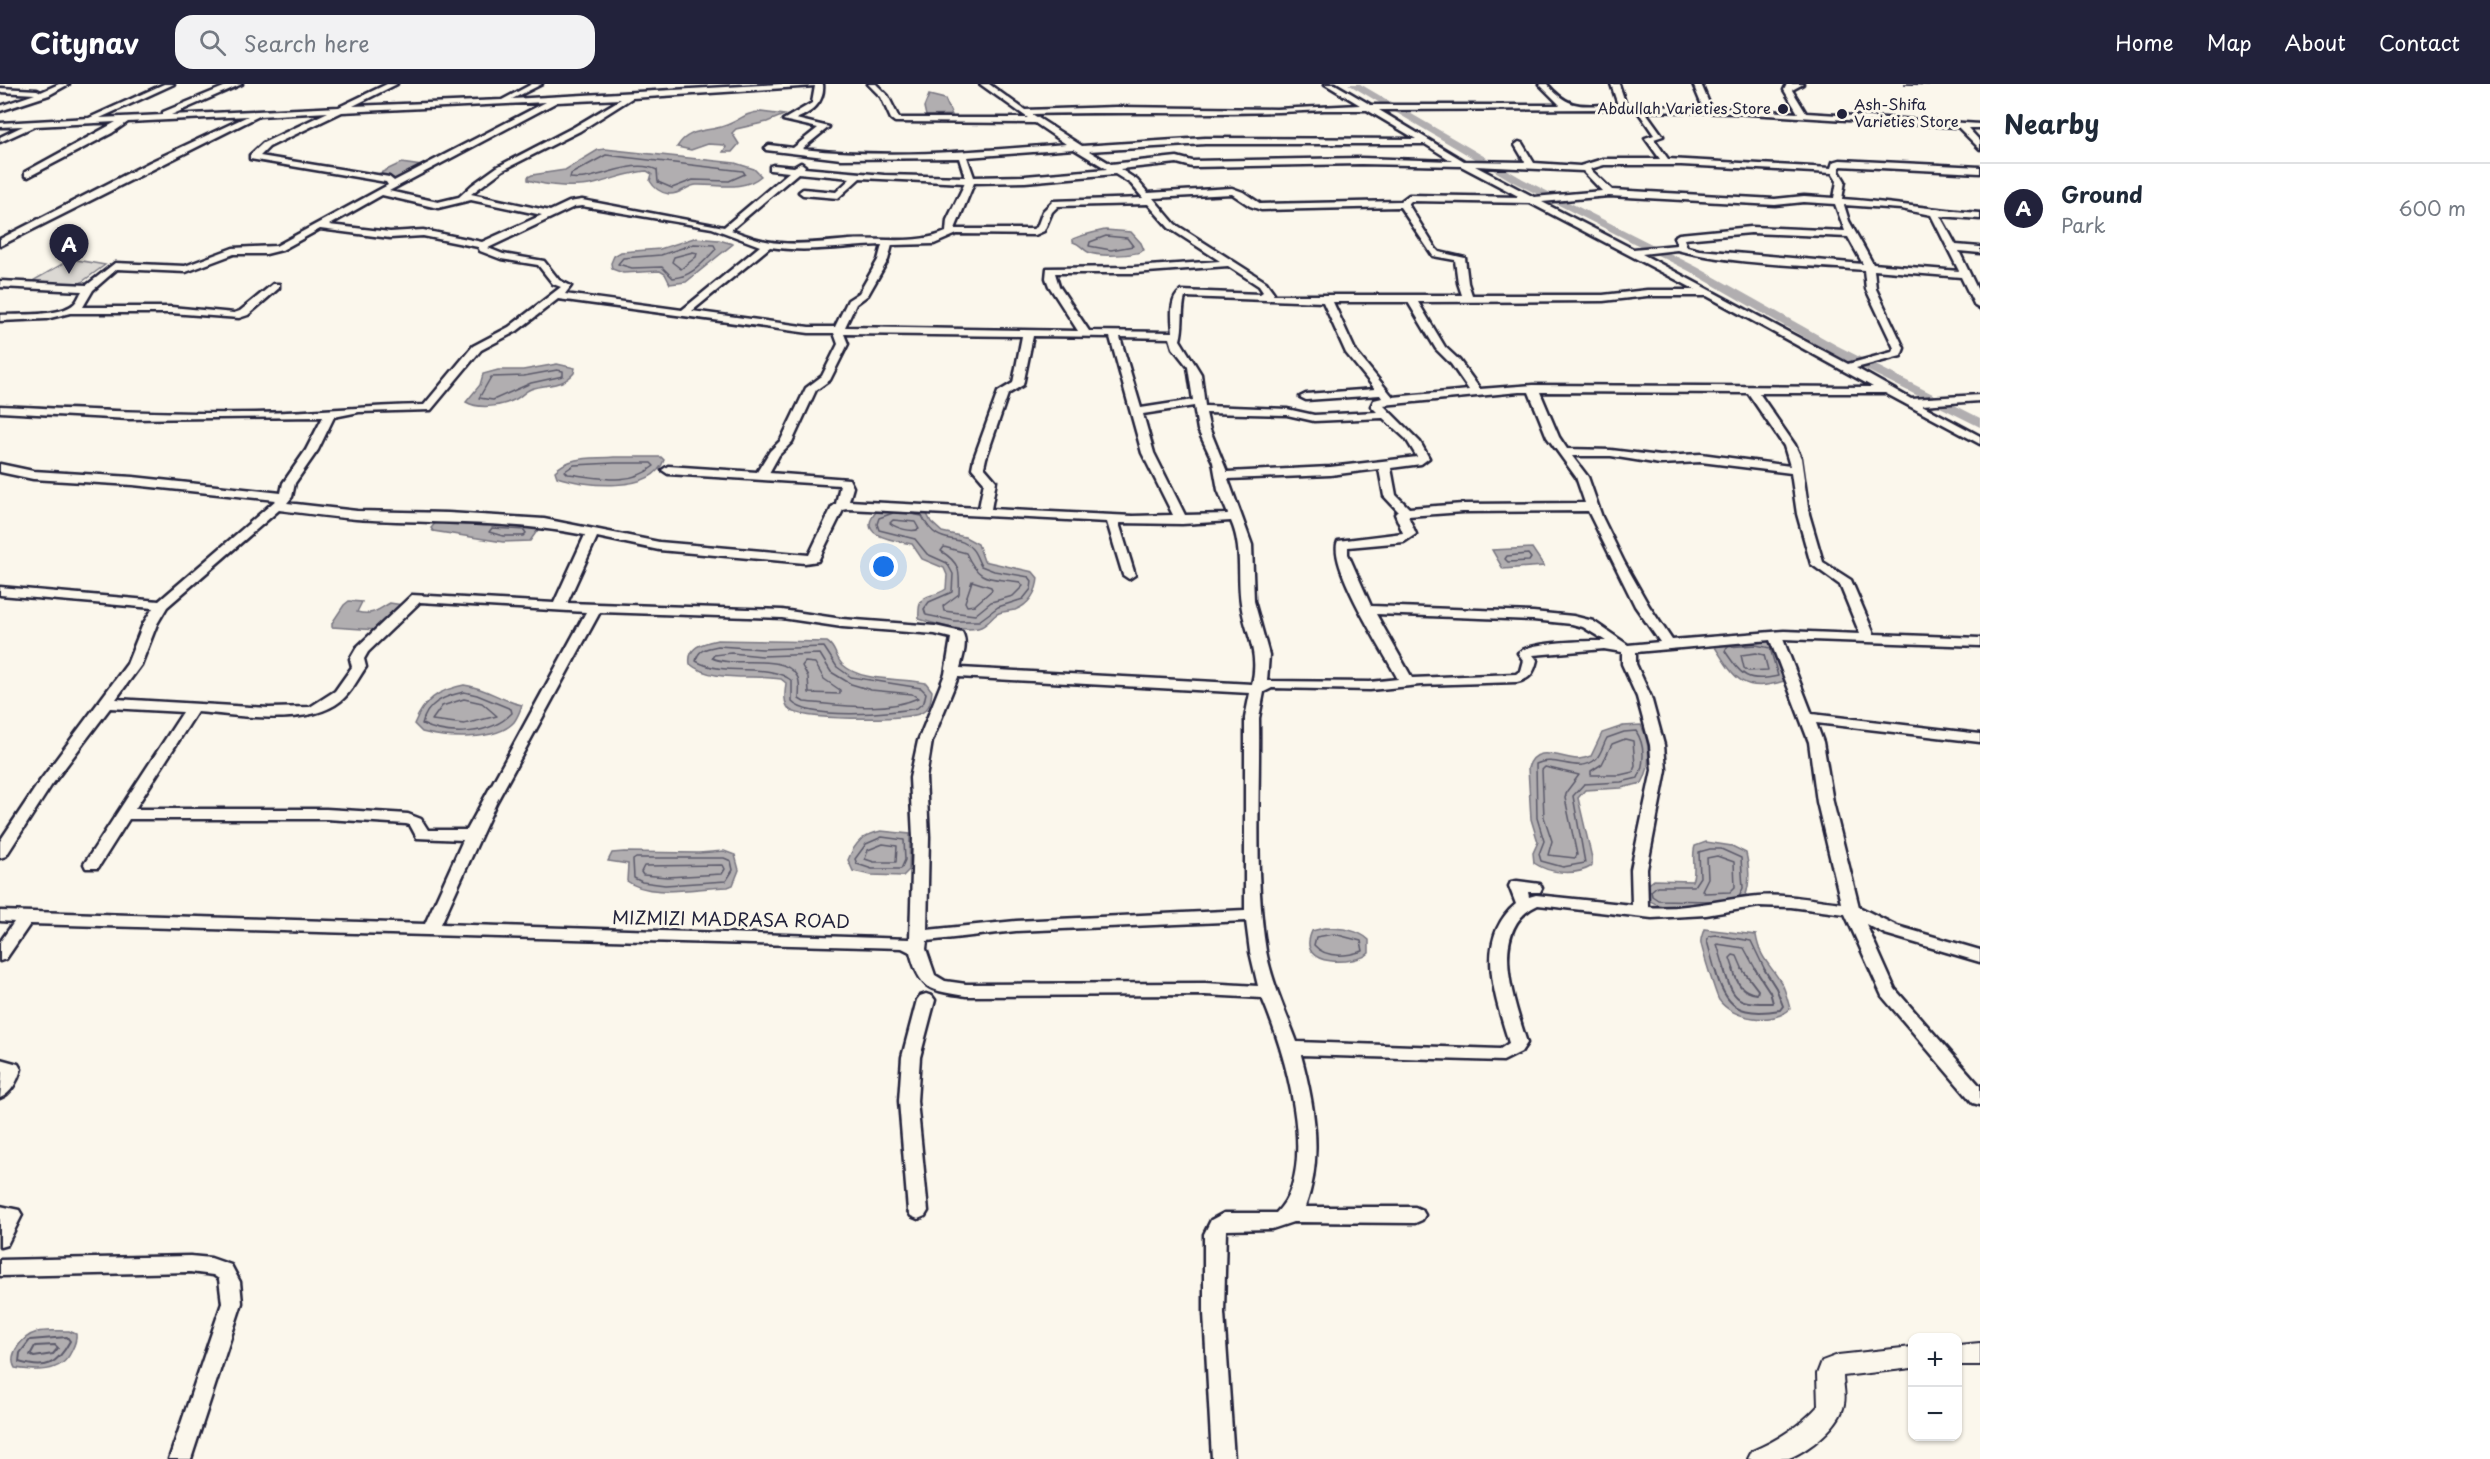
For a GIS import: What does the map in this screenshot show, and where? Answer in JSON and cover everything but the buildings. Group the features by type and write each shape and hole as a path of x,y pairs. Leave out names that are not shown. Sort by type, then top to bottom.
{"street":[{"path":"0,109 46,93 64,84"},
{"path":"85,122 170,84"},
{"path":"160,117 238,84"},
{"path":"393,84 267,145 253,157 389,180 393,185"},
{"path":"501,102 538,84"},
{"path":"0,125 632,96 725,87 818,84 820,92 816,104 787,120 825,127 796,150"},
{"path":"872,84 884,96 887,106 898,120 1036,121"},
{"path":"984,84 1036,121 1134,182 1172,226 1263,284 1269,293 1264,296"},
{"path":"1329,84 1462,163 1538,199 1637,252 1980,441"},
{"path":"1543,84 1554,97 1568,107"},
{"path":"1615,84 1623,107"},
{"path":"1697,84 1708,110"},
{"path":"1799,84 1790,86 1788,90 1804,116"},
{"path":"0,90 46,93"},
{"path":"463,197 480,180 530,150 586,123 632,96"},
{"path":"70,310 83,302 89,288 115,266 186,269 240,249 255,252 279,248 393,185 559,99"},
{"path":"1024,112 1116,109 1276,111 1324,108 1623,107 1980,126"},
{"path":"1638,108 1659,136 1648,138 1666,162"},
{"path":"0,243 144,168 264,112"},
{"path":"28,174 109,131 126,119"},
{"path":"0,140 36,124"},
{"path":"1961,125 1980,146"},
{"path":"769,148 871,157 1205,141 1428,142"},
{"path":"1519,145 1531,165"},
{"path":"725,230 748,213 816,152"},
{"path":"950,232 950,222 967,196 970,180 962,154"},
{"path":"773,168 858,176 970,180 1025,179 1177,160 1192,164 1317,161 1531,165 1586,169 1603,162 1666,162 1835,171"},
{"path":"1846,368 1887,358 1897,354 1899,348 1871,290 1869,266 1844,221 1838,201 1841,181 1835,171 1836,164 1840,162 1980,170"},
{"path":"1586,169 1609,193"},
{"path":"803,192 838,195 858,176"},
{"path":"318,226 390,235 423,233 483,245 572,204 582,203 658,215 725,230 754,242 808,247 849,243 934,241 950,232 1035,232 1041,229 1048,211 1056,203 1232,191 1239,192 1253,206 1261,207 1364,203 1403,204 1409,198 1538,199 1609,193 1775,202 1804,199 1838,201 1901,206 1934,213 1980,216"},
{"path":"381,192 438,205 463,197 489,200 552,214"},
{"path":"1403,204 1436,254 1460,258 1463,283 1468,297"},
{"path":"1934,213 1980,306"},
{"path":"1637,252 1682,247 1679,237 1751,230 1850,234"},
{"path":"760,477 774,453 786,442 811,388 826,378 843,344 838,331 852,302 863,295 883,260 888,242"},
{"path":"684,313 767,244"},
{"path":"0,409 129,416 256,416 334,413 359,409 426,408 477,348 513,329 566,286 556,282 541,263 491,253 483,249 483,245"},
{"path":"1675,247 1699,253 1734,257 1964,274"},
{"path":"1952,248 1980,250"},
{"path":"1085,334 1079,321 1053,285 1050,270 1134,270 1231,264"},
{"path":"0,284 89,288"},
{"path":"0,318 46,316 70,310 171,310 235,316 244,313 276,286"},
{"path":"1223,1459 1214,1313 1214,1234 1224,1221 1281,1221 1291,1214 1300,1200 1306,1170 1304,1113 1290,1048 1268,993 1258,952 1254,915 1251,718 1254,701 1263,677 1260,639 1247,602 1247,551 1237,517 1224,487 1221,465 1202,425 1196,376 1190,361 1177,348 1175,335 1178,334 1177,307 1181,295 1185,293 1264,296 1279,299 1603,298 1647,293 1709,293"},
{"path":"556,296 776,327 838,331 1175,335"},
{"path":"1411,297 1435,341 1462,371 1476,392"},
{"path":"1326,298 1351,353 1386,396"},
{"path":"984,513 990,481 978,468 980,458 1004,392 1018,385 1028,334"},
{"path":"1114,334 1148,453 1182,520"},
{"path":"1306,397 1386,396 1533,388 1885,390"},
{"path":"1533,388 1548,425 1582,477 1601,529 1642,606 1668,644"},
{"path":"1750,388 1773,425 1789,445 1795,458 1803,514 1816,564 1846,583 1869,638"},
{"path":"1222,476 1330,471 1417,462 1423,458 1418,447 1377,406 1378,402 1386,396"},
{"path":"1911,402 1980,398"},
{"path":"1135,412 1199,405 1287,412 1314,418 1385,415"},
{"path":"334,413 323,426 312,450 289,483 286,497 278,506 357,514 515,521 593,532 658,546 805,559 813,558 816,554 834,512 841,506 847,487 845,482 668,470"},
{"path":"1565,452 1618,453 1660,460 1701,458 1797,470"},
{"path":"1384,465 1390,496 1406,512"},
{"path":"0,468 33,475 133,481 286,497"},
{"path":"0,853 45,784 134,665 150,624 162,605 286,497"},
{"path":"841,506 1112,519 1182,520 1237,517"},
{"path":"1407,682 1351,579 1340,549 1342,544 1404,538 1410,534 1401,514 1406,512 1463,508 1593,507"},
{"path":"1112,519 1129,575"},
{"path":"559,607 593,532"},
{"path":"0,591 162,605"},
{"path":"105,703 296,713 312,711 327,704 340,694 359,667 357,658 362,650 417,598 559,607 782,614 842,623 935,630 957,636 959,641 952,674 925,741 918,778 921,837 918,943 924,973 929,979 941,986 966,990 1205,989 1268,993"},
{"path":"430,931 499,783 562,674 595,608"},
{"path":"1367,610 1533,616 1573,620 1588,624 1629,649"},
{"path":"1775,636 1809,718 1820,758 1825,802 1851,910 1888,992 1980,1098"},
{"path":"952,674 958,672 1046,675 1259,689 1270,684 1370,686 1407,682 1517,678 1524,676 1528,670 1530,660 1525,653 1534,650 1604,645 1629,649 1775,636 1980,642"},
{"path":"1629,649 1629,664 1644,697 1657,745 1659,770 1639,869 1640,911"},
{"path":"92,864 193,708"},
{"path":"1809,718 1980,738"},
{"path":"124,814 268,813 379,817 408,819 416,822 423,835 473,835"},
{"path":"1524,904 1517,886 1534,888"},
{"path":"1290,1048 1503,1054 1515,1048 1518,1043 1498,968 1504,933 1512,916 1524,904 1536,900 1640,911 1706,910 1759,901 1851,910 1891,930 1980,956"},
{"name":"MIZMIZI MADRASA ROAD","path":"0,916 904,944 1016,926 1254,915"},
{"path":"0,955 25,918"},
{"path":"918,1211 908,1101 911,1057 926,1000"},
{"path":"0,1065 12,1069 10,1077 0,1091"},
{"path":"0,1214 12,1215 0,1239"},
{"path":"1291,1214 1415,1215"},
{"path":"0,1268 190,1264 220,1267 228,1273 232,1281 232,1303 180,1459"},
{"path":"1962,1355 1980,1354"},
{"path":"1767,1458 1826,1418 1832,1406 1829,1375 1831,1370 1838,1366 1908,1358"}],"shaded area":[{"path":"71,259 105,265 79,284 29,283"}],"water":[{"path":"929,95 945,99 952,115 926,116 924,107"},
{"path":"761,112 784,115 767,122 736,129 732,133 739,144 732,152 723,152 726,147 724,145 708,144 691,150 677,147 681,141 692,134 724,126 750,114"},
{"path":"598,150 735,163 754,169 761,176 738,186 696,185 673,194 663,193 656,188 650,181 652,174 647,171 581,186 545,184 528,180 528,177 532,175 565,170"},
{"path":"401,163 422,166 397,179 376,175"},
{"path":"1105,230 1131,232 1144,250 1125,255 1100,255 1088,252 1073,242 1073,239"},
{"path":"694,238 719,240 733,244 686,282 670,284 665,274 660,271 623,273 612,269 611,263 614,256 621,252 660,249"},
{"path":"557,364 575,368 574,373 564,381 531,389 505,404 478,406 466,402 480,385 483,374 498,370 523,370"},
{"path":"661,457 664,460 657,471 646,478 616,485 569,480 557,477 555,471 575,460"},
{"path":"878,510 926,512 931,522 942,532 965,537 978,544 984,561 1033,572 1038,578 1034,593 1020,608 999,613 978,628 956,628 919,619 922,600 946,589 947,575 944,568 922,559 912,544 887,539 873,531 870,526 871,519"},
{"path":"438,520 540,527 530,541 503,542 433,531 431,528"},
{"path":"1532,548 1544,566 1503,569 1492,550"},
{"path":"349,601 362,602 357,612 362,613 375,612 390,603 403,605 377,630 332,627 332,623"},
{"path":"1757,639 1773,642 1786,673 1784,681 1759,686 1742,681 1728,668 1715,647 1718,643"},
{"path":"717,640 827,642 840,662 851,671 871,677 926,683 932,691 930,702 926,710 909,716 852,718 797,713 787,706 786,683 781,679 721,676 699,670 690,664 691,653 694,649"},
{"path":"464,685 522,705 514,722 495,733 470,737 443,736 422,732 414,724 422,708 433,697"},
{"path":"1641,725 1649,754 1642,783 1621,788 1585,790 1578,798 1592,866 1578,871 1563,872 1548,870 1534,863 1533,853 1538,842 1531,819 1528,768 1531,760 1542,754 1577,759 1591,756 1602,733 1623,726"},
{"path":"881,831 910,834 909,870 903,876 871,875 853,871 848,860 854,848 864,837"},
{"path":"1706,842 1732,846 1746,853 1749,878 1743,902 1680,908 1656,904 1647,899 1646,886 1654,880 1692,881 1695,846"},
{"path":"724,851 735,855 739,870 733,885 728,887 675,891 648,890 627,881 628,864 608,861 612,853"},
{"path":"1324,928 1360,933 1369,940 1369,953 1353,960 1330,961 1319,958 1312,952 1309,944 1312,931"},
{"path":"1704,929 1756,935 1763,957 1783,986 1790,1009 1774,1017 1753,1018 1725,1007 1717,996 1704,954 1701,938"},
{"path":"40,1331 69,1331 76,1334 76,1341 67,1359 61,1364 54,1368 39,1370 15,1368 13,1360 15,1351 23,1340"}],"waterway":[{"path":"1353,84 1519,181 1693,269 1832,348 1980,423"}],"place":[{"name":"Abdullah Varieties Store","path":"1783,109"},
{"name":"Ash-Shifa Varieties Store","path":"1842,114"},
{"name":"Ground","path":"69,274"}]}
